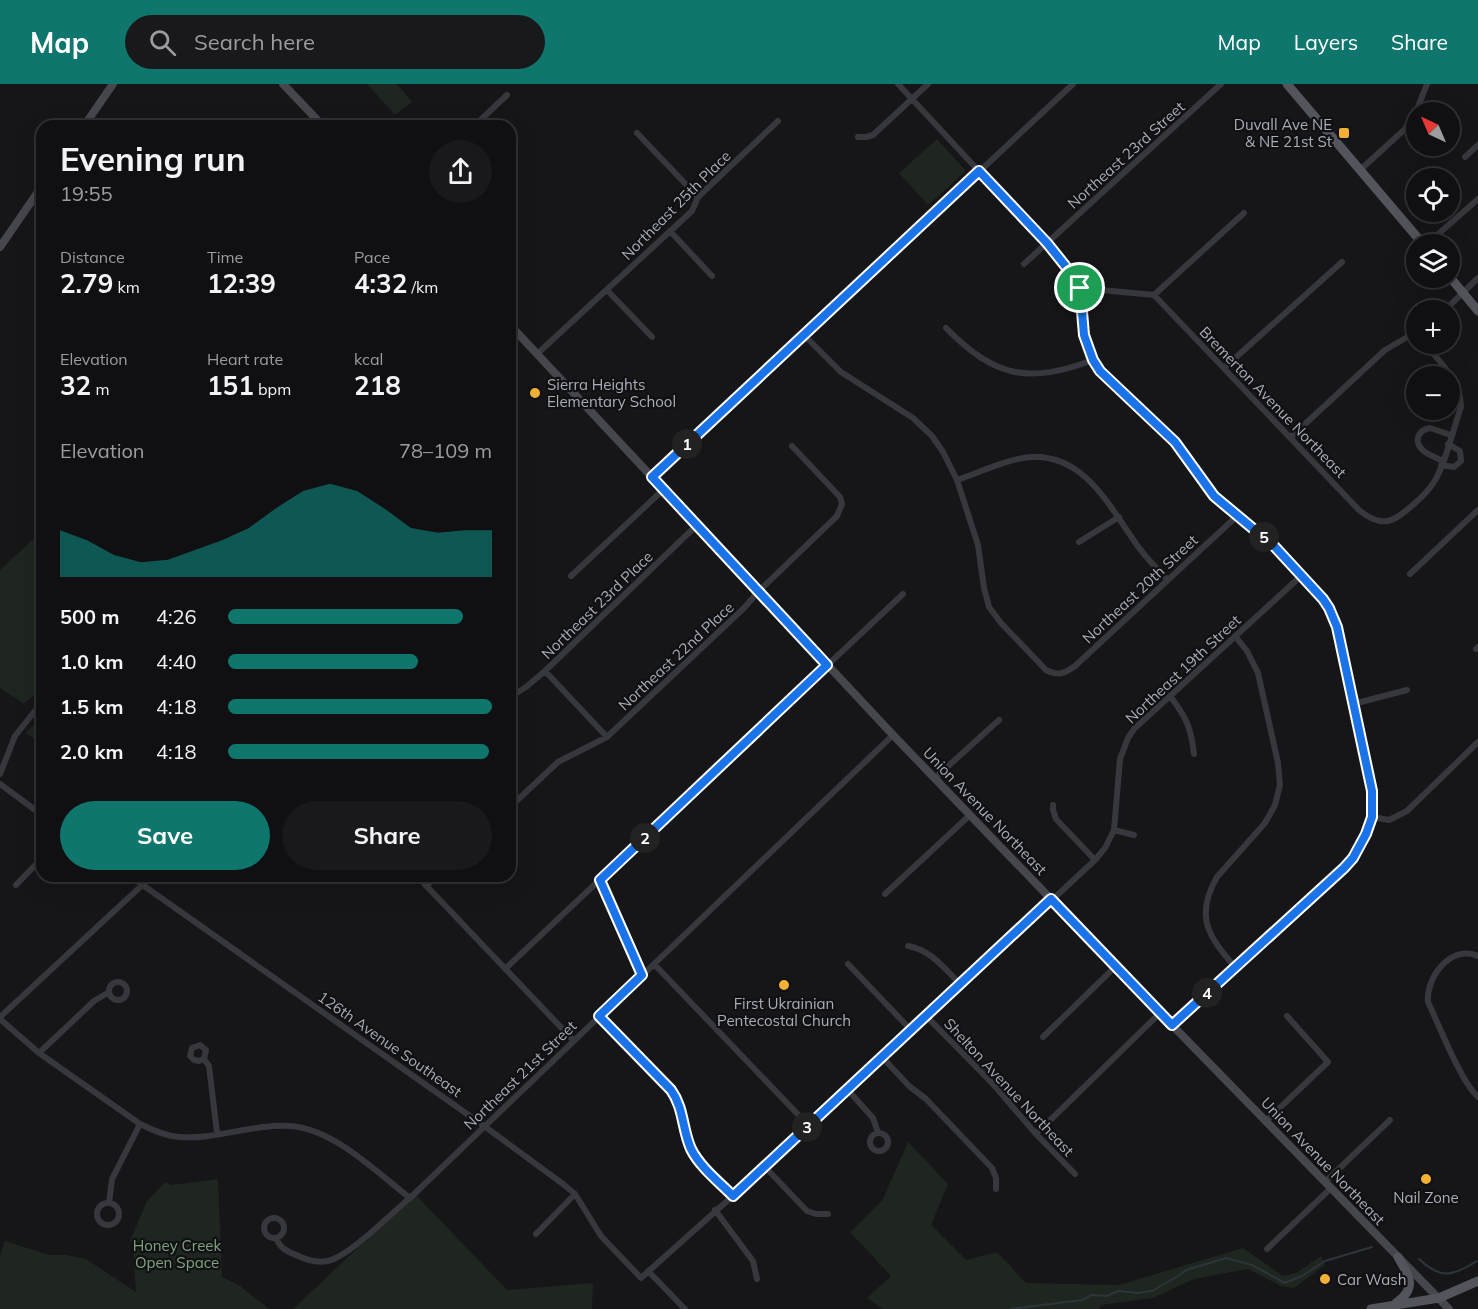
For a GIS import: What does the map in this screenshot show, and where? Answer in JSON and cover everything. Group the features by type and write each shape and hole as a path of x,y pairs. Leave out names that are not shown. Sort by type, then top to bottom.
{"main road":[{"path":"1287,84 1416,234"},
{"path":"1459,288 1478,311"},
{"path":"1392,1305 1402,1299 1409,1289 1408,1276 1398,1257"},
{"path":"1371,1309 1439,1298 1478,1281"}],"street":[{"path":"88,120 113,84"},
{"path":"283,84 317,120"},
{"path":"897,84 1068,267 1080,288 1084,335 1093,360 1108,380 1175,442 1214,496 1275,547 1323,599 1334,618 1370,777 1372,817 1359,848 1344,868 1172,1025"},
{"path":"858,137 873,135 928,84"},
{"path":"652,477 1073,84"},
{"name":"Northeast 23rd Street","path":"1024,264 1221,84"},
{"path":"1420,102 1427,84"},
{"path":"480,120 507,95"},
{"name":"Northeast 25th Place","path":"537,354 692,211 698,197 778,121"},
{"path":"1360,170 1406,128"},
{"path":"637,133 698,197"},
{"path":"1465,157 1478,145"},
{"path":"0,247 36,195"},
{"path":"1437,234 1478,199"},
{"path":"1080,288 1154,295 1244,213"},
{"path":"670,231 712,276"},
{"path":"1224,368 1342,262"},
{"path":"1456,300 1478,278"},
{"path":"608,290 652,337"},
{"name":"Bremerton Avenue Northeast","path":"1154,295 1359,510 1377,521 1386,522 1399,518 1429,490 1442,463"},
{"path":"946,328 973,354 986,362 1012,371 1042,374 1071,368 1093,360"},
{"name":"Union Avenue Northeast","path":"516,331 893,735 1449,1309"},
{"path":"804,335 841,372 900,409 924,428 943,452 957,480 1031,457 1053,459 1072,467 1102,494 1138,548 1168,580"},
{"path":"1291,437 1385,350 1406,338"},
{"path":"1433,354 1453,379 1460,392 1461,407 1442,463"},
{"path":"1448,444 1460,451 1461,460 1454,467 1422,451 1418,444 1423,430 1430,428 1451,435"},
{"name":"Northeast 22nd Place","path":"516,801 558,762 607,737 744,608 837,516 842,504 836,490 792,446"},
{"name":"Northeast 20th Street","path":"957,480 978,545 989,607 1000,623 1046,670 1057,675 1075,666 1237,516"},
{"path":"571,576 663,489"},
{"path":"1410,574 1478,510"},
{"path":"1079,542 1119,517"},
{"name":"Northeast 23rd Place","path":"516,693 545,671 697,525"},
{"name":"Northeast 19th Street","path":"641,1278 765,1167 1095,860 1105,848 1114,830 1118,772 1123,748 1134,729 1301,576"},
{"path":"506,969 903,594"},
{"path":"1235,636 1247,651 1258,673 1278,763 1280,785 1271,813 1217,877 1211,887 1206,905 1206,923 1212,940 1236,968"},
{"path":"545,671 607,737"},
{"path":"1353,704 1407,690"},
{"path":"1170,696 1182,711 1191,729 1194,754"},
{"path":"0,774 15,736 36,710"},
{"path":"935,778 999,720"},
{"name":"Northeast 21st Street","path":"276,1238 286,1251 306,1259 325,1261 343,1254 410,1198 893,735"},
{"path":"1372,817 1389,820 1407,812 1478,742"},
{"path":"0,784 36,811"},
{"path":"1053,805 1056,819 1095,860"},
{"path":"885,894 970,815"},
{"path":"1114,830 1134,835"},
{"path":"16,885 36,864"},
{"path":"600,880 642,975"},
{"name":"126th Avenue Southeast","path":"138,882 484,1126 575,1194 601,1236 641,1278"},
{"path":"145,882 0,1018 39,1053 140,1124 160,1133 179,1137 289,1126 318,1133 340,1144 410,1198"},
{"path":"422,882 573,1040"},
{"path":"426,886 430,882"},
{"path":"908,946 924,950 932,955 960,984"},
{"path":"1478,956 1464,953 1446,961 1426,990 1428,1002 1437,1023 1463,1076 1472,1092 1478,1097"},
{"path":"654,964 808,1126"},
{"path":"848,964 911,1029"},
{"path":"1043,1037 1116,966"},
{"path":"39,1053 94,1001 109,992"},
{"path":"1036,1134 1160,1013"},
{"path":"599,1016 671,1090 680,1104 692,1151 733,1196"},
{"name":"Shelton Avenue Northeast","path":"926,1016 993,1084 1036,1134 1075,1174"},
{"path":"1266,1121 1328,1062 1287,1016"},
{"path":"882,1057 992,1168 996,1178 996,1189"},
{"path":"204,1059 209,1066 217,1133"},
{"path":"848,1089 873,1118 878,1133"},
{"path":"1267,1249 1390,1120"},
{"path":"109,1203 112,1179 140,1124"},
{"path":"765,1167 807,1212 828,1214"},
{"path":"536,1234 575,1194"},
{"path":"715,1210 753,1261 758,1279"},
{"path":"648,1271 685,1309"}],"green space":[{"path":"367,84 397,84 412,102 395,115"},
{"path":"937,139 966,171 928,205 899,173"},
{"path":"36,537 36,693 24,704 0,688 0,570"},
{"path":"36,723 36,739 25,733"},
{"path":"908,1142 948,1184 931,1225 966,1260 997,1252 1026,1283 1119,1285 1243,1248 1283,1276 1296,1273 1321,1256 1325,1265 1294,1288 1281,1286 1248,1269 1194,1279 1153,1298 1101,1305 1099,1309 883,1309 867,1298 891,1276 850,1232 882,1201"},
{"name":"Honey Creek Open Space","path":"218,1179 222,1277 240,1286 269,1309 0,1309 0,1256 5,1241 49,1255 67,1255 86,1259 136,1292 133,1246 130,1241 147,1201 165,1182 171,1185"},
{"path":"415,1194 507,1290 593,1283 592,1309 293,1309"}],"waterway":[{"path":"1011,1309 1082,1300 1092,1295 1107,1296 1118,1291 1138,1293 1152,1291 1186,1270 1226,1258 1252,1265 1285,1283 1302,1276 1325,1261 1372,1247"},
{"path":"1419,1259 1434,1270 1447,1274 1461,1270 1477,1261"}],"place":[{"name":"Duvall Ave NE & NE 21st St","path":"1344,133"},
{"name":"Sierra Heights Elementary School","path":"535,393"},
{"name":"First Ukrainian Pentecostal Church","path":"784,985"},
{"name":"Nail Zone","path":"1426,1179"},
{"name":"Car Wash","path":"1325,1279"}],"route":[{"path":"979,171 1068,267 1080,288 1086,344 1100,371 1175,442 1214,496 1275,547 1329,608 1337,627 1370,777 1372,817 1366,834 1353,858 1344,868 1172,1025 1051,899 733,1196 692,1151 680,1104 671,1090 599,1016 642,975 600,880 827,665 652,477 979,171"}]}
